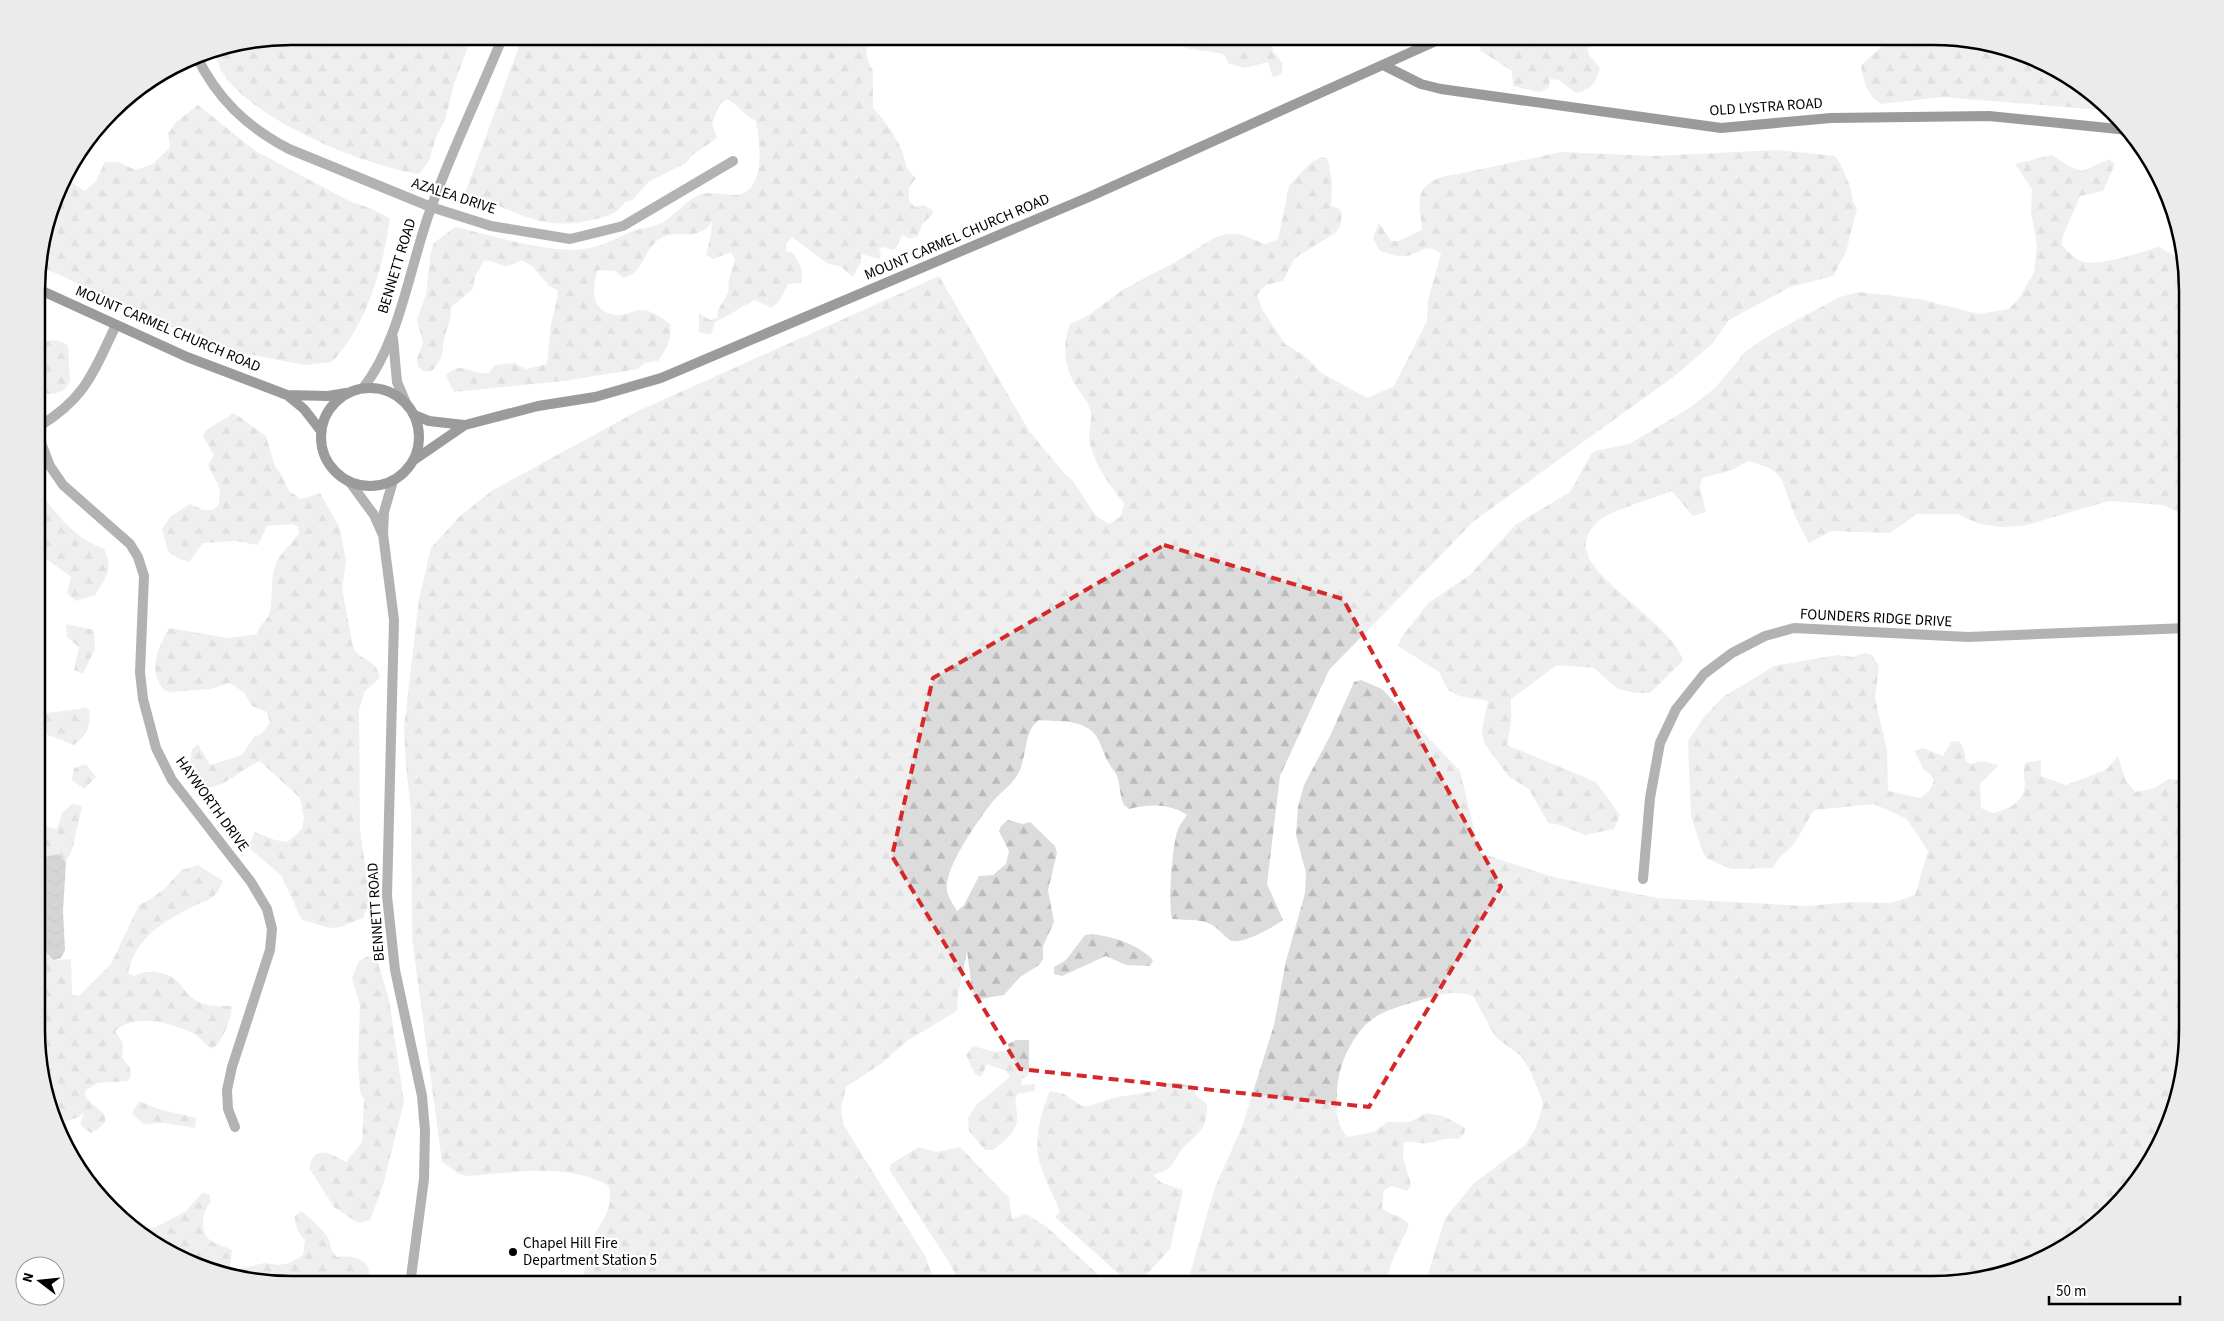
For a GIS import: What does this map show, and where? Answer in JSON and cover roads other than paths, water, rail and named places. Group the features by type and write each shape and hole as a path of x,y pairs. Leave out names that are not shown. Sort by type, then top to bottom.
{"main road":[{"name":"MOUNT CARMEL CHURCH ROAD","path":"414,460 465,425 538,406 595,397 661,378 1089,197 1427,45"},
{"name":"OLD LYSTRA ROAD","path":"1383,65 1421,84 1441,89 1721,128 1831,118 1989,116 2118,129"},
{"name":"MOUNT CARMEL CHURCH ROAD","path":"45,292 187,357 287,395 328,396 348,393"},
{"path":"363,388 379,388 393,394 406,403 414,416 419,430 414,460 405,472 393,481 378,486 363,486 349,481 336,473 327,461 322,446 321,431 326,416 335,403 348,393 363,388"},
{"name":"MOUNT CARMEL CHURCH ROAD","path":"287,395 308,413 321,431"},
{"name":"MOUNT CARMEL CHURCH ROAD","path":"414,416 429,421 465,425"}],"street":[{"name":"BENNETT ROAD","path":"363,388 372,377 392,335 431,207 499,45"},
{"name":"AZALEA DRIVE","path":"200,63 219,95 250,126 289,150 431,207 491,226 570,239 623,226 733,161"},
{"path":"45,423 60,413 77,398 92,375 116,325"},
{"name":"BENNETT ROAD","path":"392,335 397,382 406,403"},
{"name":"HAYWORTH DRIVE","path":"45,453 50,466 63,485 130,544 138,557 144,576 140,672 143,699 156,748 172,780 251,882 267,909 272,929 270,950 232,1067 227,1090 228,1109 235,1127"},
{"name":"BENNETT ROAD","path":"349,481 374,515 383,534"},
{"name":"BENNETT ROAD","path":"393,481 386,504 383,534 394,620 387,852 390,936 422,1096 425,1131 424,1179 411,1276"},
{"name":"FOUNDERS RIDGE DRIVE","path":"1643,878 1650,798 1660,743 1676,709 1704,674 1732,653 1765,636 1794,628 1968,637 2179,628"}],"water":[{"path":"58,854 66,862 63,911 65,950 61,958 54,960 45,952 45,857"}],"place":[{"name":"Chapel Hill Fire Department Station 5","path":"513,1252"}]}
